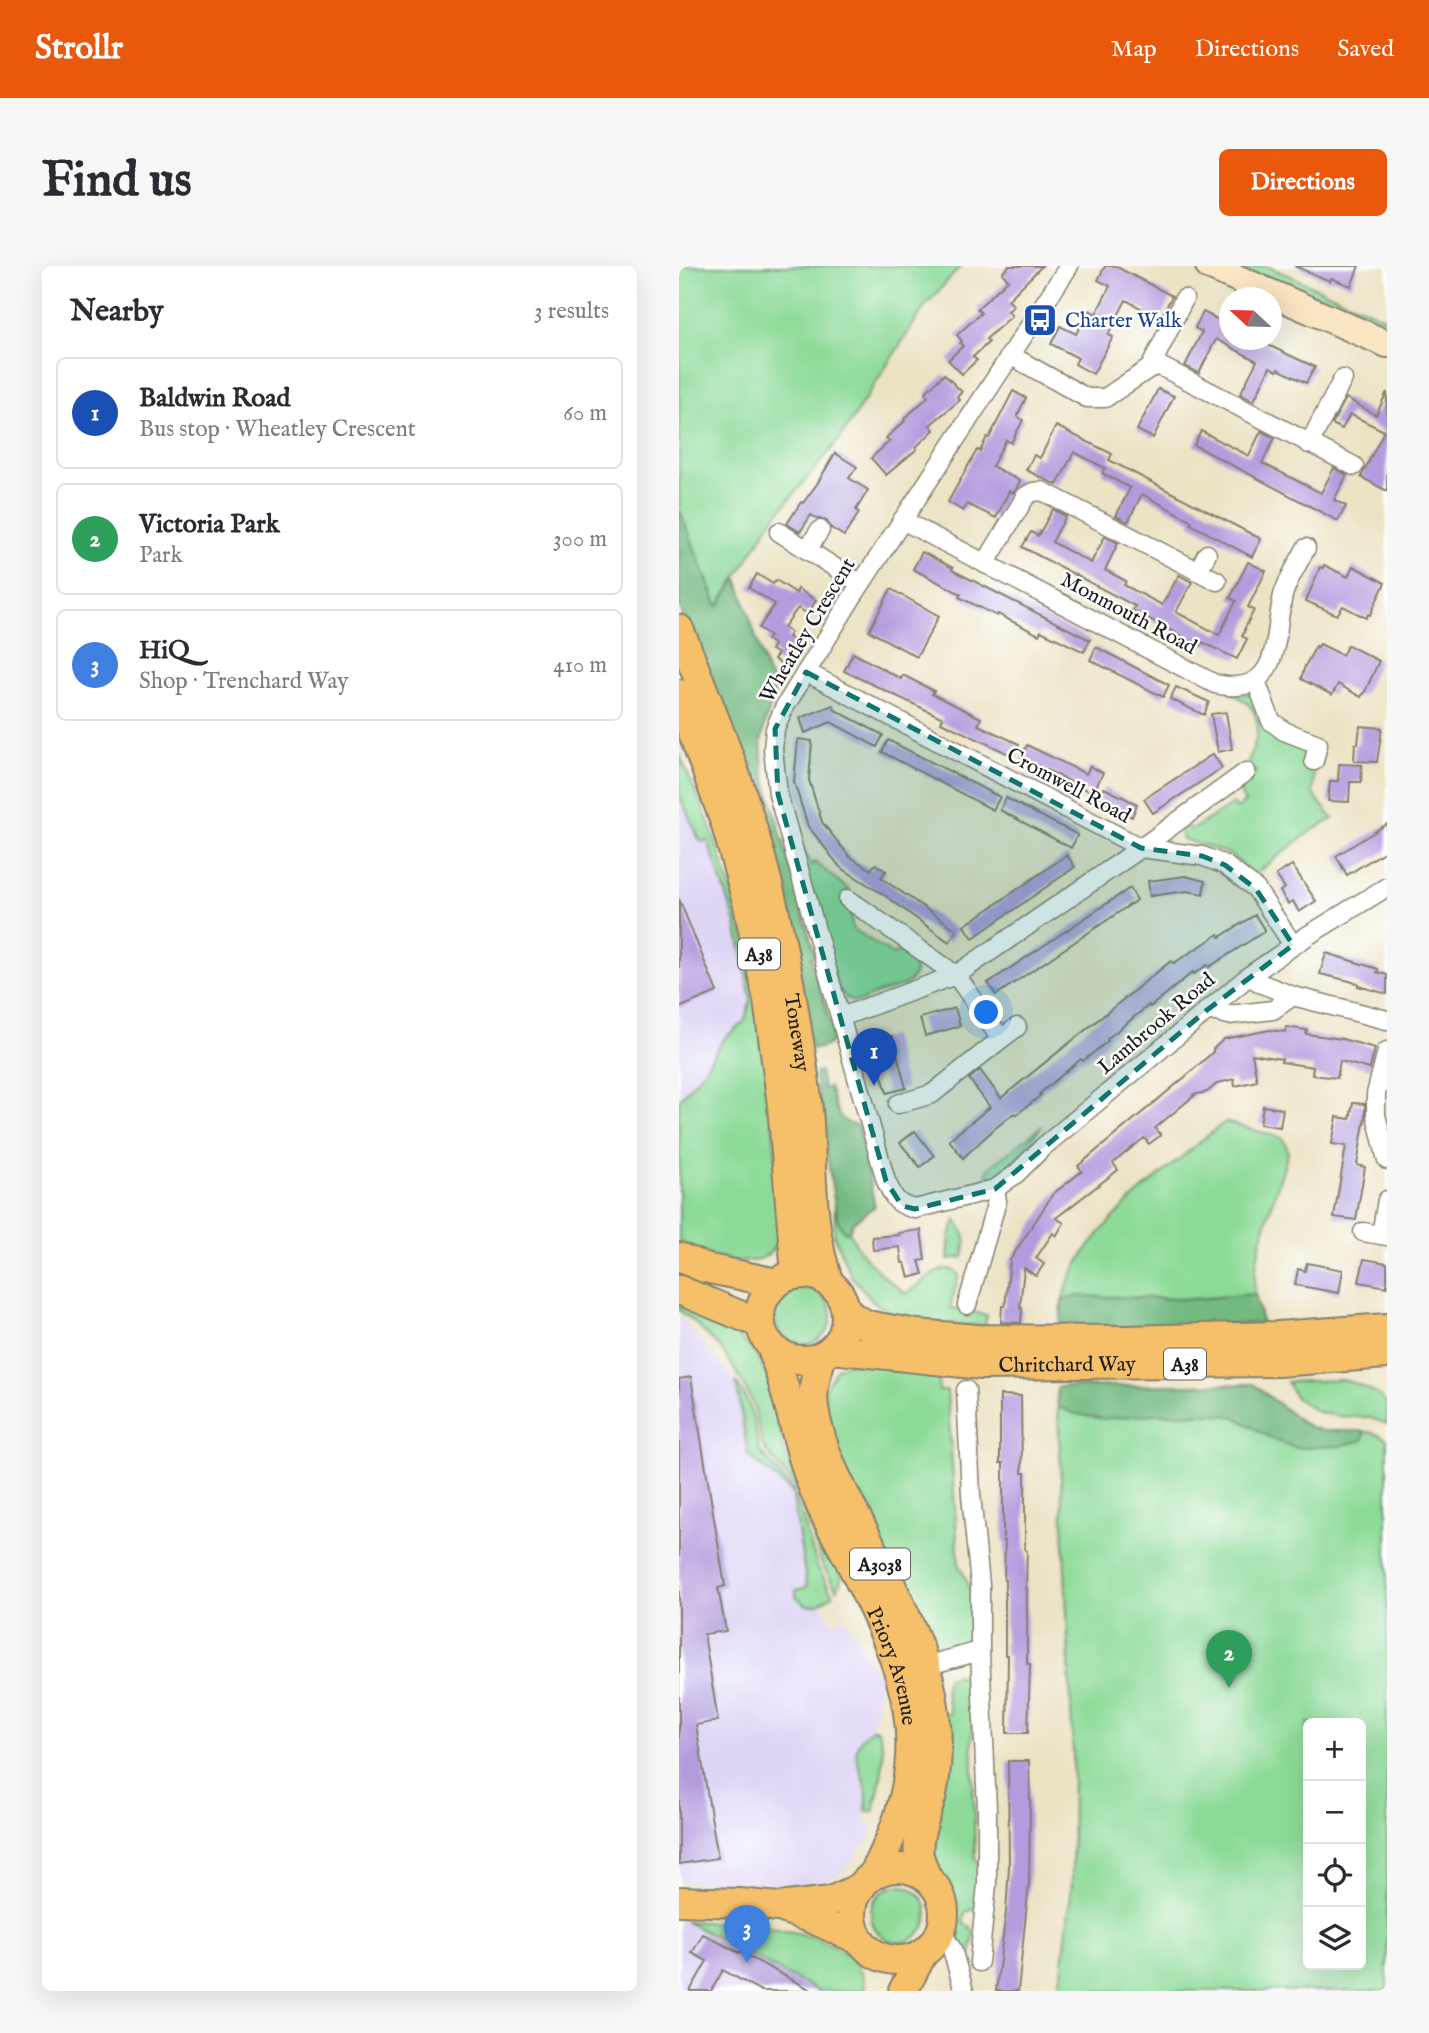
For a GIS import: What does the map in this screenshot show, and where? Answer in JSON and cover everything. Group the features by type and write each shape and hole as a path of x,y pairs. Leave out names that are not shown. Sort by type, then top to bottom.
{"main road":[{"name":"Toneway","path":"679,629 748,811 771,894 794,1009 808,1109 813,1204 821,1261 829,1283"},
{"name":"Toneway","path":"679,694 726,825 748,905 768,1000 782,1105 787,1279"},
{"path":"808,1109 828,1233 847,1280 865,1304 917,1334"},
{"path":"679,1257 705,1268 787,1279 808,1274 829,1283"},
{"path":"766,1334 763,1301 787,1279"},
{"name":"A38","path":"829,1283 838,1291 846,1313"},
{"path":"679,1290 766,1334"},
{"path":"827,1352 843,1332 846,1313"},
{"name":"Chritchard Way","path":"846,1313 867,1325 917,1334 977,1339 1127,1340 1278,1336 1387,1328"},
{"name":"A38","path":"766,1334 779,1352 789,1357 812,1359 827,1352"},
{"name":"Priory Avenue","path":"766,1334 781,1371 804,1461 817,1498 889,1642 907,1698 910,1759 906,1790 895,1830 867,1881"},
{"name":"Chritchard Way","path":"827,1352 982,1365 1278,1362 1387,1354"},
{"name":"Priory Avenue","path":"827,1352 814,1382 814,1406 820,1434 843,1491 904,1614 925,1667 936,1726 932,1793 920,1836 919,1855 926,1876"},
{"path":"679,1901 779,1907 831,1901 890,1868 909,1869 926,1876"},
{"name":"A3038","path":"903,1991 944,1920 941,1895 926,1876"},
{"name":"A3038","path":"867,1881 853,1908 853,1920 884,1973 888,1991"},
{"path":"779,1907 815,1920 889,1959 907,1959 931,1944"}],"street":[{"name":"Wheatley Crescent","path":"960,1198 915,1209 902,1206 894,1199 886,1181 778,794 772,748 775,729 784,708 806,672 1069,266"},
{"path":"1209,266 1387,344"},
{"path":"1150,368 1184,299"},
{"path":"1010,355 1087,398 1105,398 1150,368 1160,366 1354,467"},
{"path":"1310,444 1343,379"},
{"path":"985,564 1026,496 1042,491 1217,581"},
{"name":"Monmouth Road","path":"902,520 1215,684 1237,686 1257,681"},
{"path":"807,551 820,530"},
{"path":"779,532 861,584"},
{"path":"1305,548 1284,592 1274,651 1268,667 1257,681 1271,721 1284,731 1321,747"},
{"path":"1198,571 1207,554"},
{"name":"Cromwell Road","path":"806,672 1141,848 1202,856 1225,865 1256,890 1293,945"},
{"path":"679,730 726,825"},
{"path":"841,1017 956,975 1141,848 1245,772"},
{"name":"Lambrook Road","path":"960,1198 995,1189 1016,1174 1043,1147 1249,976 1293,945 1387,887"},
{"path":"848,899 956,975 1001,1039"},
{"path":"1249,976 1293,996 1387,1020"},
{"path":"1207,1010 1229,1015 1273,1010 1293,996"},
{"path":"898,1104 932,1094 1017,1027"},
{"path":"1387,1051 1375,1094 1376,1115 1387,1160"},
{"path":"967,1305 997,1200 995,1189"},
{"path":"1363,1232 1384,1235 1387,1200"},
{"path":"966,1390 971,1495 980,1585 987,1809 987,1884 976,1919 979,1962"},
{"name":"Priory Avenue","path":"925,1667 980,1651"},
{"path":"931,1944 952,1949 962,1984"}],"highlighted area":[{"path":"806,672 1141,848 1202,856 1225,865 1256,889 1293,945 1207,1010 995,1189 915,1209 902,1206 886,1181 778,794 775,729"}],"shaded area":[{"path":"679,775 708,841 736,923 751,1000 744,1022 724,1039 704,1070 679,1100"},
{"path":"679,1316 736,1381 748,1455 792,1492 818,1604 821,1603 832,1623 844,1617 882,1680 872,1729 859,1743 856,1756 867,1790 864,1822 874,1825 871,1835 844,1871 827,1881 789,1886 679,1882"},
{"path":"679,1921 685,1921 818,1991 679,1991"}],"green space":[{"path":"679,266 961,266 925,306 839,440 772,520 718,607 679,509"},
{"path":"1233,266 1267,266 1387,319 1387,328"},
{"path":"679,509 718,607 737,578 767,672 775,687 761,742 763,770 815,955 811,958 833,1031 832,1041 821,1048 812,1049 699,653 679,605"},
{"path":"1231,692 1250,694 1305,746 1306,765 1314,767 1313,794 1333,819 1311,831 1255,874 1227,853 1183,839 1180,829 1186,824 1191,830 1233,804 1237,809 1245,802 1241,789 1256,772 1247,764 1257,734 1257,719 1247,703"},
{"path":"679,754 707,818 740,918 763,1022 781,1215 778,1238 771,1251 761,1259 748,1261 718,1257 679,1241 679,1100 704,1070 724,1039 744,1022 751,1000 736,923 708,841 700,841 679,795"},
{"path":"803,850 812,865 815,862 849,890 842,903 851,914 852,928 893,955 903,948 912,956 915,963 911,979 861,1001 852,1001 843,994 837,985 800,853"},
{"path":"816,1072 820,1072 823,1089 829,1087 841,1117 858,1125 875,1206 853,1222 849,1231 845,1232 839,1224 835,1206"},
{"path":"1225,1122 1282,1138 1288,1153 1265,1224 1257,1263 1255,1296 1262,1323 1060,1310 1067,1286 1078,1264 1108,1223 1145,1187"},
{"path":"1042,1126 1004,1172 991,1179 986,1174 989,1168"},
{"path":"835,1206 839,1224 845,1232 849,1231 866,1258 906,1294 943,1270 959,1274 950,1308 987,1315 985,1326 909,1321 893,1315 873,1301 851,1276 834,1236"},
{"path":"956,1220 965,1238 963,1257 948,1259 950,1235"},
{"path":"798,1288 808,1288 823,1296 829,1305 829,1327 823,1336 808,1344 798,1344 780,1332 775,1321 775,1311 787,1293"},
{"path":"1255,1294 1262,1323 1071,1330 1060,1327 1062,1300 1079,1296 1191,1299"},
{"path":"679,1302 724,1326 748,1346 758,1359 772,1392 789,1466 842,1573 837,1590 822,1564 798,1490 763,1447 754,1405 739,1376 721,1349 679,1310"},
{"path":"849,1363 938,1372 939,1391 947,1391 959,1566 971,1592 973,1607 972,1635 956,1646 940,1645 929,1638 837,1454 826,1422 825,1388 837,1368"},
{"path":"1343,1380 1362,1386 1381,1397 1387,1407 1387,1424 1371,1418 1318,1412 1296,1398 1287,1382"},
{"path":"736,1381 749,1405 759,1450 794,1491 817,1566 833,1595 818,1604 806,1605 796,1596 796,1590 807,1587 792,1492 748,1455"},
{"path":"1253,1384 1286,1411 1313,1428 1331,1432 1371,1432 1387,1439 1387,1991 1060,1991 1072,1883 1073,1753 1057,1387"},
{"path":"1253,1384 1307,1426 1323,1431 1364,1431 1363,1440 1339,1446 1297,1448 1276,1441 1235,1417 1213,1414 1155,1414 1103,1419 1076,1414 1058,1407 1057,1387"},
{"path":"956,1675 965,1680 968,1693 973,1693 976,1717 972,1725 975,1858 981,1882 976,1907 965,1913 963,1923 971,1927 974,1933 969,1968 962,1951 947,1889 930,1862 944,1715 950,1714 945,1688 947,1679"},
{"path":"872,1729 877,1729 881,1738 883,1758 881,1779 872,1812 866,1810 867,1791 858,1764 857,1749 859,1742"},
{"path":"894,1886 904,1886 919,1894 925,1903 925,1925 919,1934 904,1942 894,1942 876,1930 871,1919 871,1909 883,1891"},
{"path":"685,1921 762,1927 821,1940 844,1952 859,1969 865,1991 818,1991"}],"building":[{"path":"1009,266 1042,266 1008,300 1014,306 1008,311 1012,316 986,339 989,342 973,357 977,360 962,374 948,360 963,346 957,335 981,313 977,309 1008,280 1002,273"},
{"path":"1105,266 1115,266 1172,296 1159,321 1126,300 1108,335 1113,337 1093,374 1075,364 1078,358 1051,344 1060,326 1076,334 1089,310 1096,314 1110,286 1098,280"},
{"path":"1294,266 1359,266 1351,286 1331,278 1330,281"},
{"path":"1203,312 1219,320 1219,341 1216,339 1199,373 1185,366 1202,332 1195,328"},
{"path":"1236,350 1278,350 1315,367 1306,383 1270,367 1254,401 1240,394 1257,361"},
{"path":"944,374 962,392 957,397 960,400 930,425 934,430 917,449 886,475 871,458 890,441 886,438 928,397 925,393"},
{"path":"1158,389 1174,396 1153,438 1137,430"},
{"path":"1013,391 1026,398 1017,416 1023,420 1011,443 1006,440 992,466 1020,481 1014,493 1009,491 996,518 967,504 963,511 948,502 977,450 980,451 987,437 989,438"},
{"path":"1387,392 1387,491 1361,477 1384,431 1350,414 1342,429 1332,424 1346,398 1376,415"},
{"path":"1056,426 1112,454 1109,460 1261,539 1252,557 1190,524 1192,521 1142,494 1128,522 1116,516 1130,488 1102,473 1105,468 1074,452 1057,485 1026,470 1034,455 1040,458"},
{"path":"1201,431 1249,456 1261,431 1275,438 1262,463 1321,493 1334,468 1347,475 1334,500 1346,506 1338,521 1194,445"},
{"path":"835,453 857,467 849,478 868,490 856,510 859,513 844,536 831,528 826,520 811,515 800,532 787,524 817,484"},
{"path":"1053,509 1066,516 1052,542 1091,563 1105,536 1118,543 1105,570 1126,581 1124,585 1162,605 1179,575 1192,582 1176,612 1219,635 1236,601 1230,598 1248,562 1266,571 1248,607 1254,610 1242,636 1247,639 1237,659 1202,642 1200,646 1132,610 1135,606 1022,547 1031,532 1038,536"},
{"path":"922,552 1090,640 1084,652 1041,631 1039,635 998,614 997,616 913,569"},
{"path":"1324,565 1348,577 1353,566 1385,583 1370,615 1366,618 1343,606 1337,615 1306,601 1320,567 1323,568"},
{"path":"757,574 773,584 776,580 796,593 798,589 816,600 808,614 798,608 784,627 791,632 788,637 794,641 791,646 799,651 787,668 774,659 778,654 771,650 774,645 767,640 770,636 759,628 775,604 749,588"},
{"path":"891,589 939,616 917,657 869,631"},
{"path":"1320,644 1342,655 1348,645 1379,661 1361,697 1338,684 1332,695 1301,679 1305,666 1316,646"},
{"path":"1096,647 1169,685 1163,697 1090,660"},
{"path":"853,653 901,679 903,675 934,691 932,694 981,718 978,725 1019,744 1013,756 941,722 943,718 844,671"},
{"path":"1176,687 1209,702 1204,715 1170,699"},
{"path":"833,705 835,710 883,735 877,747 831,722 805,733 800,718"},
{"path":"1226,712 1232,749 1218,752 1211,714"},
{"path":"1360,726 1382,728 1377,762 1354,761"},
{"path":"798,739 812,741 809,780 822,822 849,856 871,870 875,864 886,871 881,877 884,880 957,930 949,942 840,867 808,826 794,782"},
{"path":"888,740 1000,797 993,810 882,752"},
{"path":"1027,745 1086,774 1090,766 1103,773 1093,793 1021,757"},
{"path":"1213,754 1222,768 1153,813 1144,799"},
{"path":"1339,764 1362,765 1361,782 1350,782 1349,802 1328,801 1330,781 1338,781"},
{"path":"1104,788 1137,804 1132,817 1099,801"},
{"path":"1006,798 1078,835 1071,848 1000,810"},
{"path":"1387,824 1387,850 1347,875 1336,856"},
{"path":"1067,855 1075,867 973,938 964,926"},
{"path":"1292,865 1316,901 1299,912 1293,901 1288,904 1280,891 1285,888 1276,875"},
{"path":"1185,876 1205,881 1203,894 1187,891 1150,896 1148,881"},
{"path":"1130,888 1137,900 996,995 988,983"},
{"path":"679,899 717,992 679,1008"},
{"path":"1255,915 1265,931 1209,967 1207,965 1194,974 1193,972 1150,1007 1149,1005 1030,1104 993,1130 963,1158 949,1140 990,1107 969,1079 980,1070 1001,1098 1171,961 1174,963"},
{"path":"1326,953 1378,969 1377,972 1387,975 1387,994 1320,974"},
{"path":"955,1008 960,1026 925,1036 920,1018"},
{"path":"1286,1027 1307,1030 1306,1034 1342,1039 1375,1048 1370,1069 1340,1061 1337,1078 1312,1075 1313,1067 1252,1054 1257,1081 1235,1086 1234,1079 1218,1083 1207,1092 1192,1095 1195,1095 1155,1128 1161,1135 1149,1144 1144,1138 1113,1163 1118,1170 1056,1218 1064,1223 1056,1236 1053,1233 1036,1258 1044,1264 1036,1276 1024,1268 1021,1323 1001,1322 1010,1260 1053,1194 1082,1171 1078,1166 1185,1077 1224,1039 1270,1030 1285,1032"},
{"path":"892,1036 906,1088 887,1093 872,1042"},
{"path":"1353,1103 1365,1104 1357,1165 1365,1167 1356,1220 1334,1217 1346,1146 1332,1144 1337,1117 1350,1119"},
{"path":"1263,1106 1283,1109 1280,1127 1260,1124"},
{"path":"915,1131 934,1156 920,1167 900,1143"},
{"path":"921,1230 925,1260 919,1261 923,1274 909,1278 905,1263 902,1263 900,1247 873,1250 872,1237"},
{"path":"1364,1259 1387,1263 1387,1287 1359,1282"},
{"path":"1307,1263 1343,1270 1339,1293 1295,1285 1298,1269 1305,1271"},
{"path":"691,1377 725,1586 718,1588 726,1631 704,1634 718,1721 696,1725 718,1858 679,1864 679,1379"},
{"path":"1000,1395 1021,1396 1027,1551 1027,1664 1030,1664 1028,1733 1007,1733 1008,1655 1005,1655 1005,1541 1003,1463 1000,1463"},
{"path":"1008,1761 1029,1761 1029,1883 1018,1991 996,1991 1009,1867"},
{"path":"703,1934 813,1991 761,1991 723,1970 711,1991 690,1991 707,1961 692,1953"}],"place":[{"name":"Charter Walk","path":"1040,320"},
{"name":"Baldwin Road","path":"874,1086"},
{"name":"Victoria Park","path":"1229,1688"},
{"name":"HiQ","path":"747,1963"}]}
